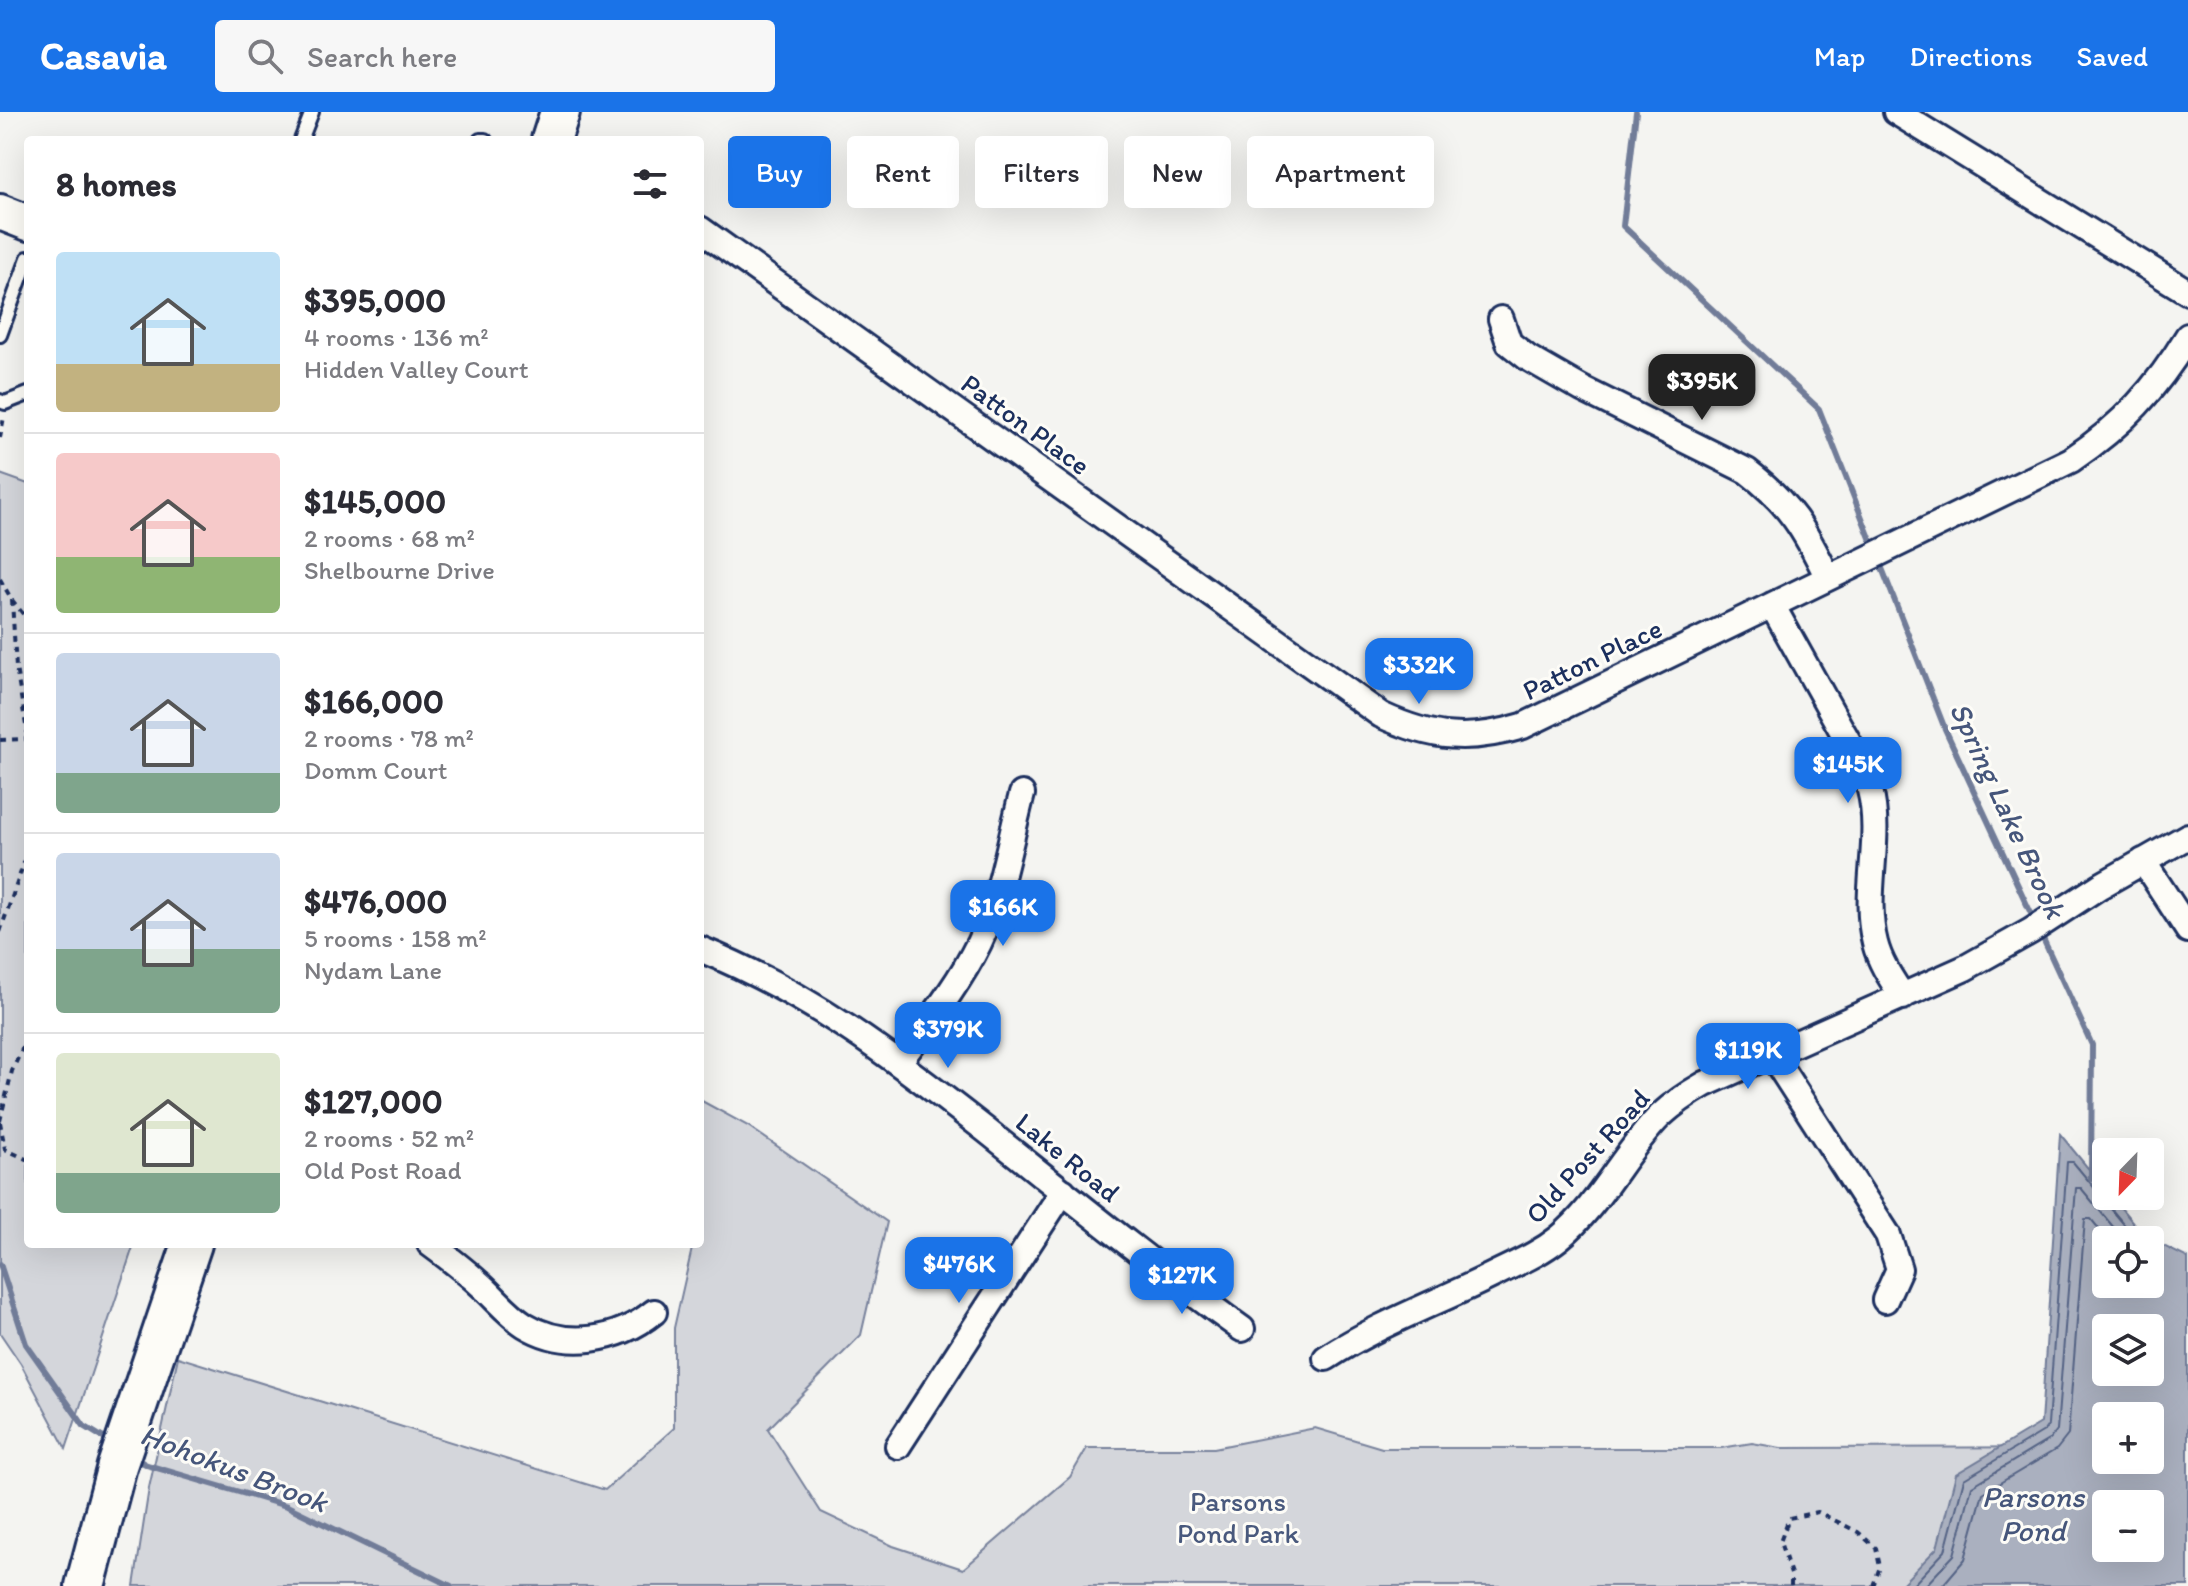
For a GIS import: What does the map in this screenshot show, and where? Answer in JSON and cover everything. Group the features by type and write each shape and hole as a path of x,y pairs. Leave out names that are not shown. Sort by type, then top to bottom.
{"main road":[{"path":"91,1574 123,1449 191,1248"}],"street":[{"path":"1896,112 2188,292"},
{"path":"0,212 24,221"},
{"name":"Patton Place","path":"704,232 1381,715 1409,728 1440,736 1496,734 1523,726 2071,460 2131,414 2157,383 2188,336"},
{"path":"1501,319 1509,343 1528,358 1582,389 1747,471 1771,489 1808,536 1828,578"},
{"path":"1772,605 1848,739 1866,779 1875,823 1871,917 1874,942 1882,963 1903,997"},
{"path":"899,1062 960,978 979,943 994,906 1022,794"},
{"name":"Old Post Road","path":"1326,1358 1361,1336 1430,1307 1537,1254 1561,1237 1659,1118 1679,1100 1705,1084 1903,997 1998,950 2188,836"},
{"path":"2143,861 2188,930"},
{"name":"Lake Road","path":"704,951 796,994 899,1062 1152,1264 1242,1329"},
{"path":"1772,1055 1888,1235 1899,1269 1885,1300"},
{"path":"898,1446 1063,1191"},
{"path":"436,1248 459,1265 507,1312 527,1326 549,1335 573,1340 598,1339 622,1332 654,1312"}],"lane":[{"path":"303,136 312,112"},
{"path":"0,335 24,269"},
{"path":"0,401 5,403 24,396"}],"path":[{"path":"0,579 24,615"},
{"path":"12,600 16,668 24,715"},
{"path":"0,740 24,738"},
{"path":"0,932 24,863"},
{"path":"24,1045 12,1071 0,1122 5,1149 24,1158"},
{"path":"1791,1586 1791,1574 1780,1542 1789,1518 1818,1512 1858,1532 1876,1548 1880,1567 1873,1586"}],"green space":[{"path":"0,474 24,483 24,1248 133,1248 66,1449 21,1364 0,1333"},
{"name":"Parsons Pond Park","path":"704,1102 748,1126 887,1222 861,1335 768,1429 821,1512 893,1546 963,1569 1070,1477 1087,1448 1214,1448 1315,1428 1382,1448 1721,1448 1752,1443 1781,1448 2092,1447 2092,1474 2154,1474 2159,1490 2092,1490 2092,1562 2164,1562 2164,1506 2188,1586 134,1586 149,1488 178,1357 605,1490 674,1428 674,1328 692,1248 704,1248"}],"water":[{"name":"Parsons Pond","path":"2060,1134 2092,1173 2092,1210 2123,1210 2136,1226 2092,1226 2092,1298 2164,1298 2164,1246 2188,1258 2188,1586 1900,1586 1937,1548 1956,1474 2041,1423"}],"waterway":[{"name":"Spring Lake Brook","path":"1636,112 1623,226 1819,409 1874,548"},
{"name":"Spring Lake Brook","path":"1878,558 1945,729 2035,922"},
{"name":"Spring Lake Brook","path":"2040,932 2092,1045 2091,1178"},
{"name":"Hohokus Brook","path":"0,1264 26,1344 84,1426 110,1442"},
{"name":"Hohokus Brook","path":"133,1457 147,1465 287,1506 451,1586"}]}
